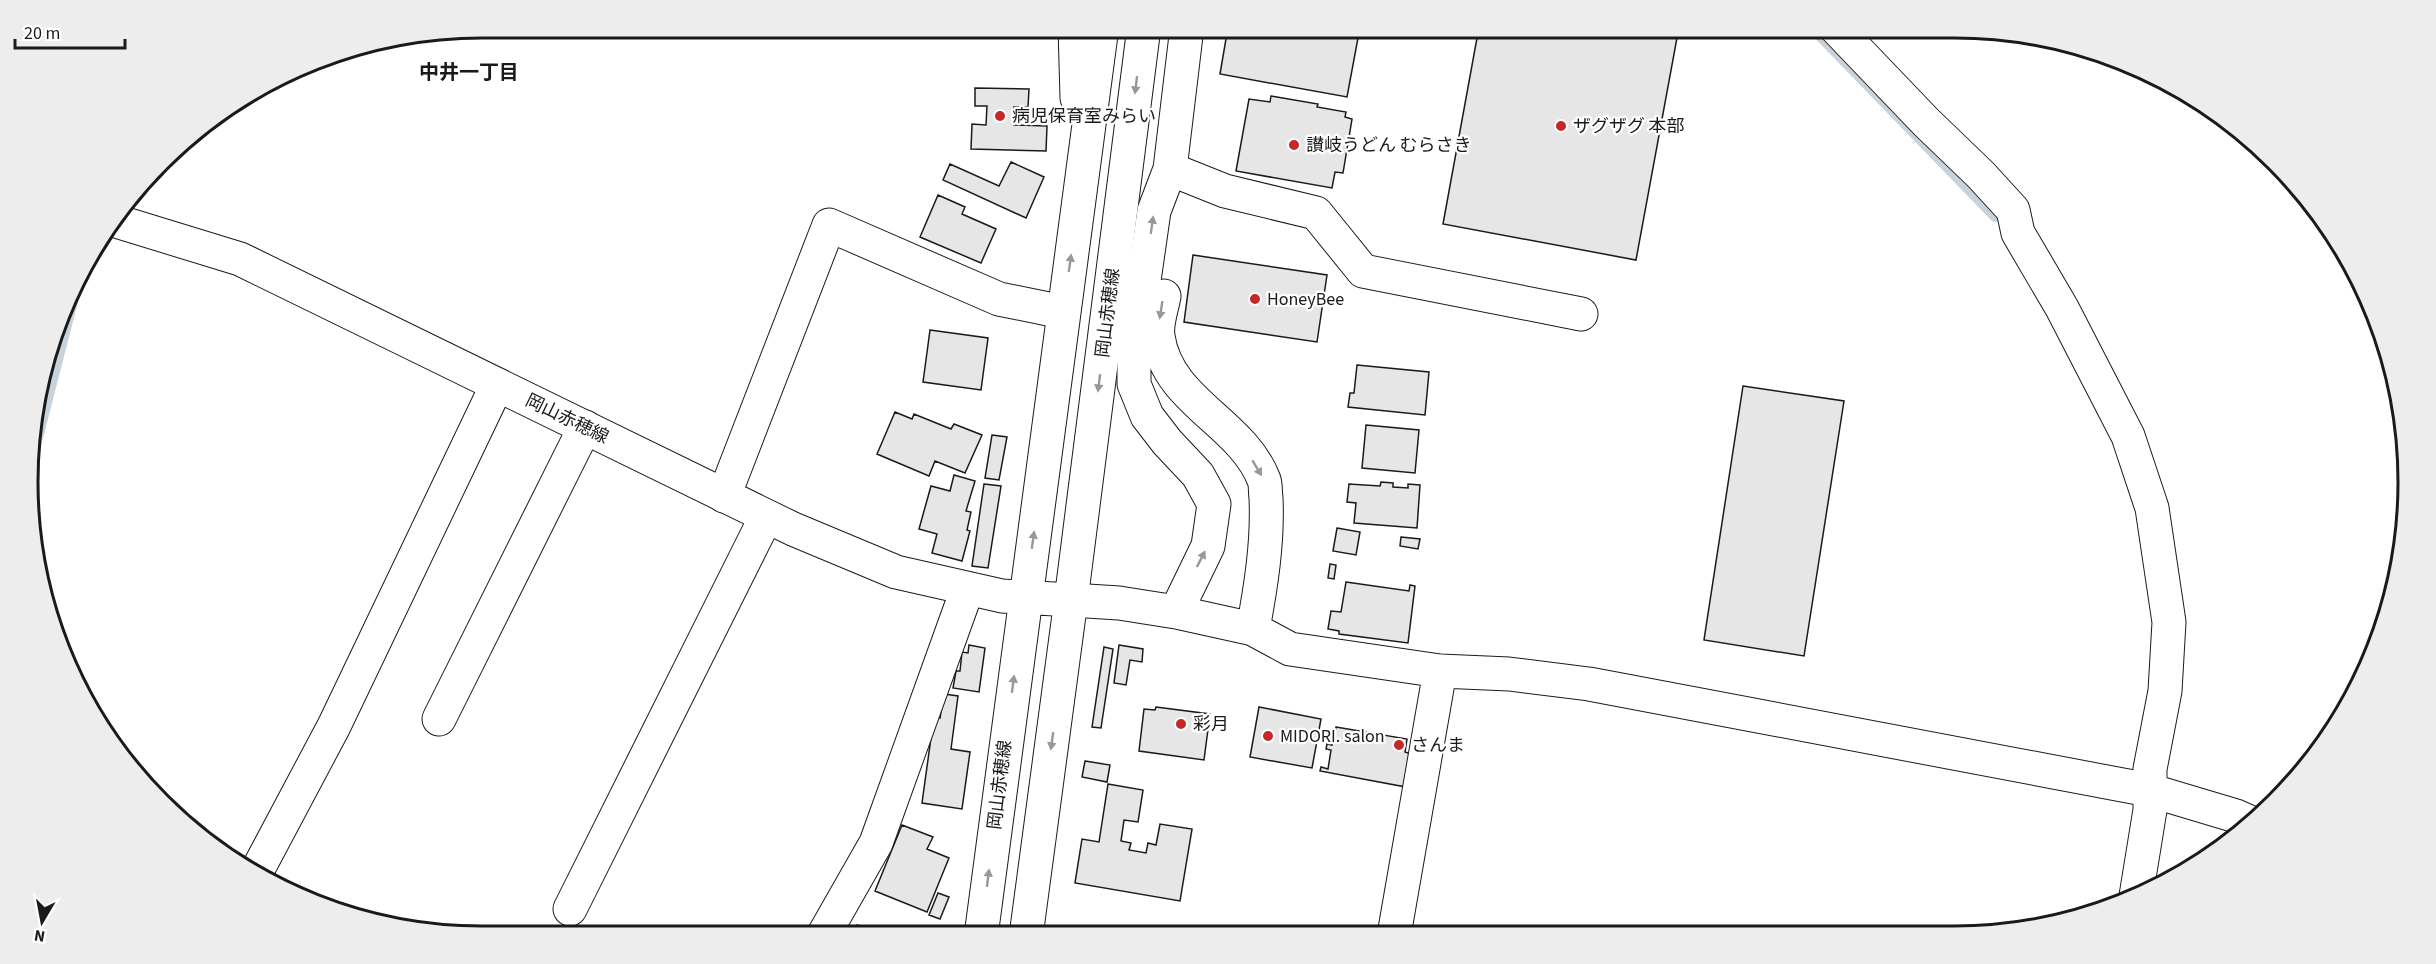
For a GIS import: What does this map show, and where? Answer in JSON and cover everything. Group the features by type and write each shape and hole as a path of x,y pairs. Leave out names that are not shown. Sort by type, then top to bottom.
{"street":[{"path":"1075,38 1080,189"},
{"name":"岡山赤穂線","path":"982,926 1101,38"},
{"name":"岡山赤穂線","path":"1027,926 1143,38"},
{"path":"1176,612 1208,546 1214,504 1198,475 1167,442 1147,416 1134,384 1134,350 1154,211 1170,169 1186,38"},
{"path":"1846,38 2013,210 2018,233 2062,308 2128,436 2152,508 2169,622 2165,691 2150,770 2150,810 2137,887"},
{"path":"1170,169 1225,191 1316,213 1363,271 1581,314"},
{"path":"1170,169 1177,213 1157,335 1166,363 1183,390 1246,451 1265,481 1267,520 1253,629"},
{"name":"岡山赤穂線","path":"121,222 240,259 766,517 896,572 967,590 1025,598 1071,600"},
{"path":"723,496 830,225 999,299 1063,312"},
{"path":"259,866 334,726 497,385"},
{"path":"440,719 585,427"},
{"path":"570,909 766,517"},
{"path":"830,926 876,843 967,590"},
{"path":"1071,600 1119,603 1176,612 1253,629 1290,649 1440,671 1509,674 1588,684 2149,790 2243,819"},
{"path":"1396,926 1440,671"}],"building":[{"path":"1226,38 1358,38 1347,97 1220,74"},
{"name":"ザグザグ 本部","path":"1477,38 1677,38 1636,260 1443,224"},
{"name":"病児保育室みらい","path":"975,88 1029,89 1028,107 1014,107 1014,125 1047,126 1046,151 971,149 972,124 986,125 987,106 975,106"},
{"name":"讃岐うどん むらさき","path":"1271,96 1318,104 1317,107 1346,112 1345,117 1352,119 1343,173 1335,172 1332,188 1236,171 1249,99 1270,102"},
{"path":"1011,162 1044,177 1026,218 943,180 950,164 999,186"},
{"path":"938,195 965,207 962,214 996,229 981,263 920,237"},
{"name":"HoneyBee","path":"1193,255 1327,275 1317,342 1184,322"},
{"path":"930,330 988,338 981,390 923,382"},
{"path":"1357,365 1429,372 1425,415 1348,407 1350,393 1354,393"},
{"path":"1743,386 1844,401 1804,656 1704,640"},
{"path":"895,412 912,419 914,414 951,429 954,424 982,435 965,473 935,461 929,476 877,454"},
{"path":"1366,425 1419,430 1415,473 1362,468"},
{"path":"992,435 1007,437 999,480 985,478"},
{"path":"954,475 975,481 966,511 971,512 967,530 970,531 962,561 932,553 937,534 919,529 931,486 950,491"},
{"path":"1381,482 1393,483 1393,487 1408,488 1408,484 1420,485 1417,528 1354,523 1356,503 1347,502 1349,484 1380,486"},
{"path":"984,484 1001,486 988,568 972,566"},
{"path":"1337,528 1360,532 1356,555 1333,551"},
{"path":"1401,537 1420,539 1418,549 1400,546"},
{"path":"1330,564 1336,565 1334,579 1328,578"},
{"path":"1346,582 1409,591 1410,585 1415,586 1408,643 1339,634 1339,631 1328,629 1331,611 1341,612"},
{"path":"969,645 985,648 979,692 953,688 956,671 960,671 962,652 968,653"},
{"path":"1119,645 1143,649 1142,662 1130,660 1126,685 1114,683"},
{"path":"1104,647 1113,649 1101,728 1092,727"},
{"path":"944,694 958,696 951,749 970,752 962,809 922,803 934,716 940,718"},
{"path":"1156,707 1210,714 1204,760 1139,751 1144,709 1155,710"},
{"path":"1259,707 1321,719 1312,768 1250,757"},
{"path":"1336,727 1407,739 1405,752 1411,754 1406,787 1320,771 1321,767 1328,769 1331,750 1326,749 1327,744 1332,745"},
{"path":"1085,761 1110,765 1107,782 1082,777"},
{"path":"1108,784 1143,790 1138,822 1124,820 1121,841 1131,843 1129,850 1146,853 1148,843 1156,845 1160,824 1192,829 1180,901 1075,883 1082,839 1099,842"},
{"path":"902,825 933,837 927,849 949,858 927,912 875,891"},
{"path":"938,893 949,897 940,919 929,915"}],"waterway":[{"path":"1822,38 1995,217"},
{"path":"41,427 69,318"}],"place":[{"name":"病児保育室みらい","path":"1000,116"},
{"name":"ザグザグ 本部","path":"1561,126"},
{"name":"讃岐うどん むらさき","path":"1294,145"},
{"name":"HoneyBee","path":"1255,299"},
{"name":"彩月","path":"1181,724"},
{"name":"MIDORI. salon","path":"1268,736"},
{"name":"さんま","path":"1399,745"}],"district":[{"name":"中井一丁目","path":"469,73"}]}
